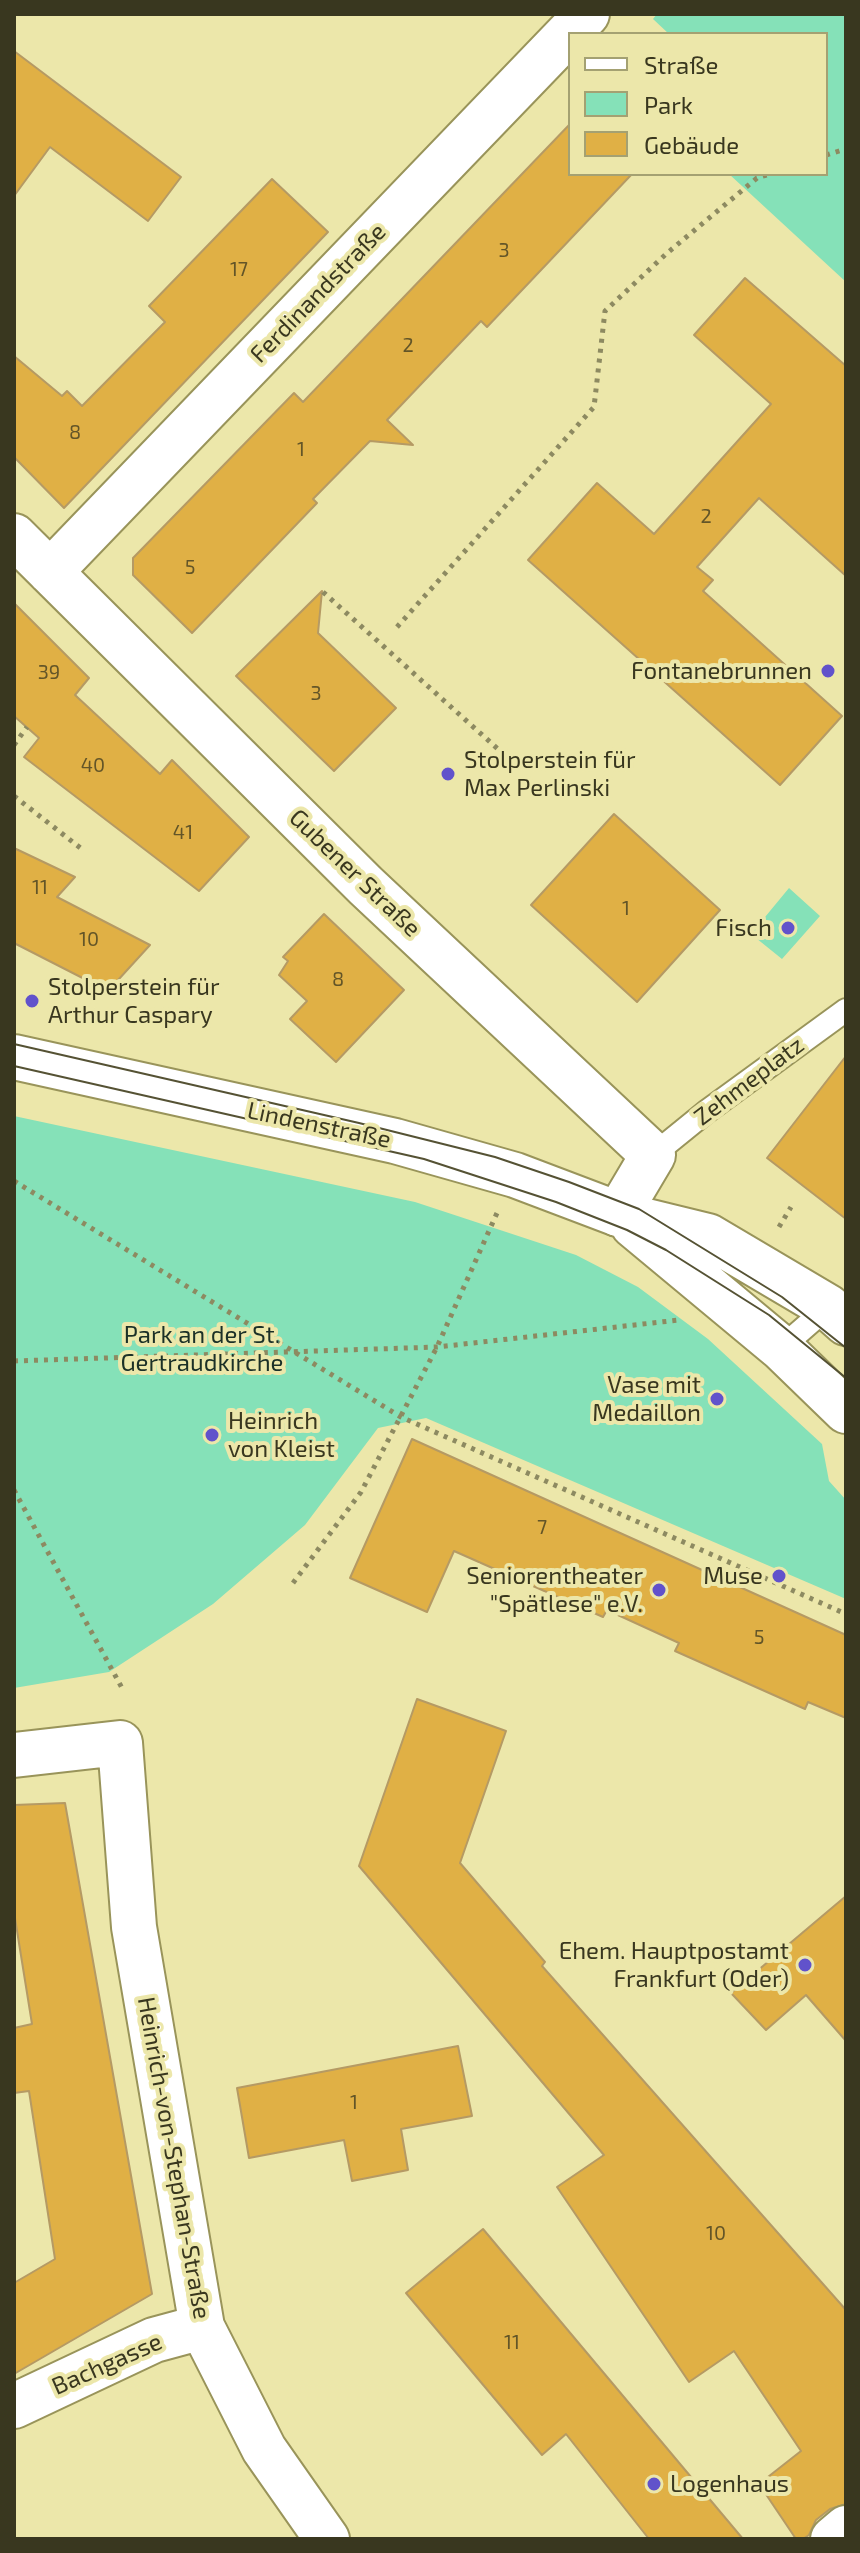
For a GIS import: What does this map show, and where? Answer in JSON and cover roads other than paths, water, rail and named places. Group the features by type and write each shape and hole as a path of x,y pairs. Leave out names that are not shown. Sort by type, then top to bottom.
{"street":[{"name":"Ferdinandstraße","path":"570,32 587,14"},
{"name":"Ferdinandstraße","path":"50,572 568,34"},
{"name":"Gubener Straße","path":"14,536 366,886 653,1155"},
{"name":"Lindenstraße","path":"14,1057 395,1141 515,1175 618,1214 708,1236 840,1311"},
{"path":"618,1214 653,1155"},
{"name":"Lindenstraße","path":"618,1214 742,1313 846,1411"},
{"name":"Heinrich-von-Stephan-Straße","path":"14,1755 120,1743 134,1927 202,2327 264,2449 327,2539"},
{"name":"Bachgasse","path":"14,2406 154,2340 202,2327"},
{"path":"833,2539 846,2528"}],"lane":[{"name":"Zehmeplatz","path":"653,1155 706,1112 846,1010"},
{"path":"781,1348 840,1311"}],"tram line":[{"path":"14,1044 359,1123 495,1157 569,1182 639,1209 782,1297 846,1348"},
{"path":"14,1066 424,1159 556,1202 627,1230 666,1250 769,1315 846,1378"}],"place":[{"name":"Fontanebrunnen","path":"828,671"},
{"name":"Stolperstein für Max Perlinski","path":"448,774"},
{"name":"Fisch","path":"788,928"},
{"name":"Stolperstein für Arthur Caspary","path":"32,1001"},
{"name":"Vase mit Medaillon","path":"717,1399"},
{"name":"Heinrich von Kleist","path":"212,1435"},
{"name":"Muse","path":"779,1576"},
{"name":"Seniorentheater \"Spätlese\" e.V.","path":"659,1590"},
{"name":"Ehem. Hauptpostamt Frankfurt (Oder)","path":"805,1965"},
{"name":"Logenhaus","path":"654,2484"}],"park label":[{"name":"Park an der St. Gertraudkirche","path":"202,1349"}]}
